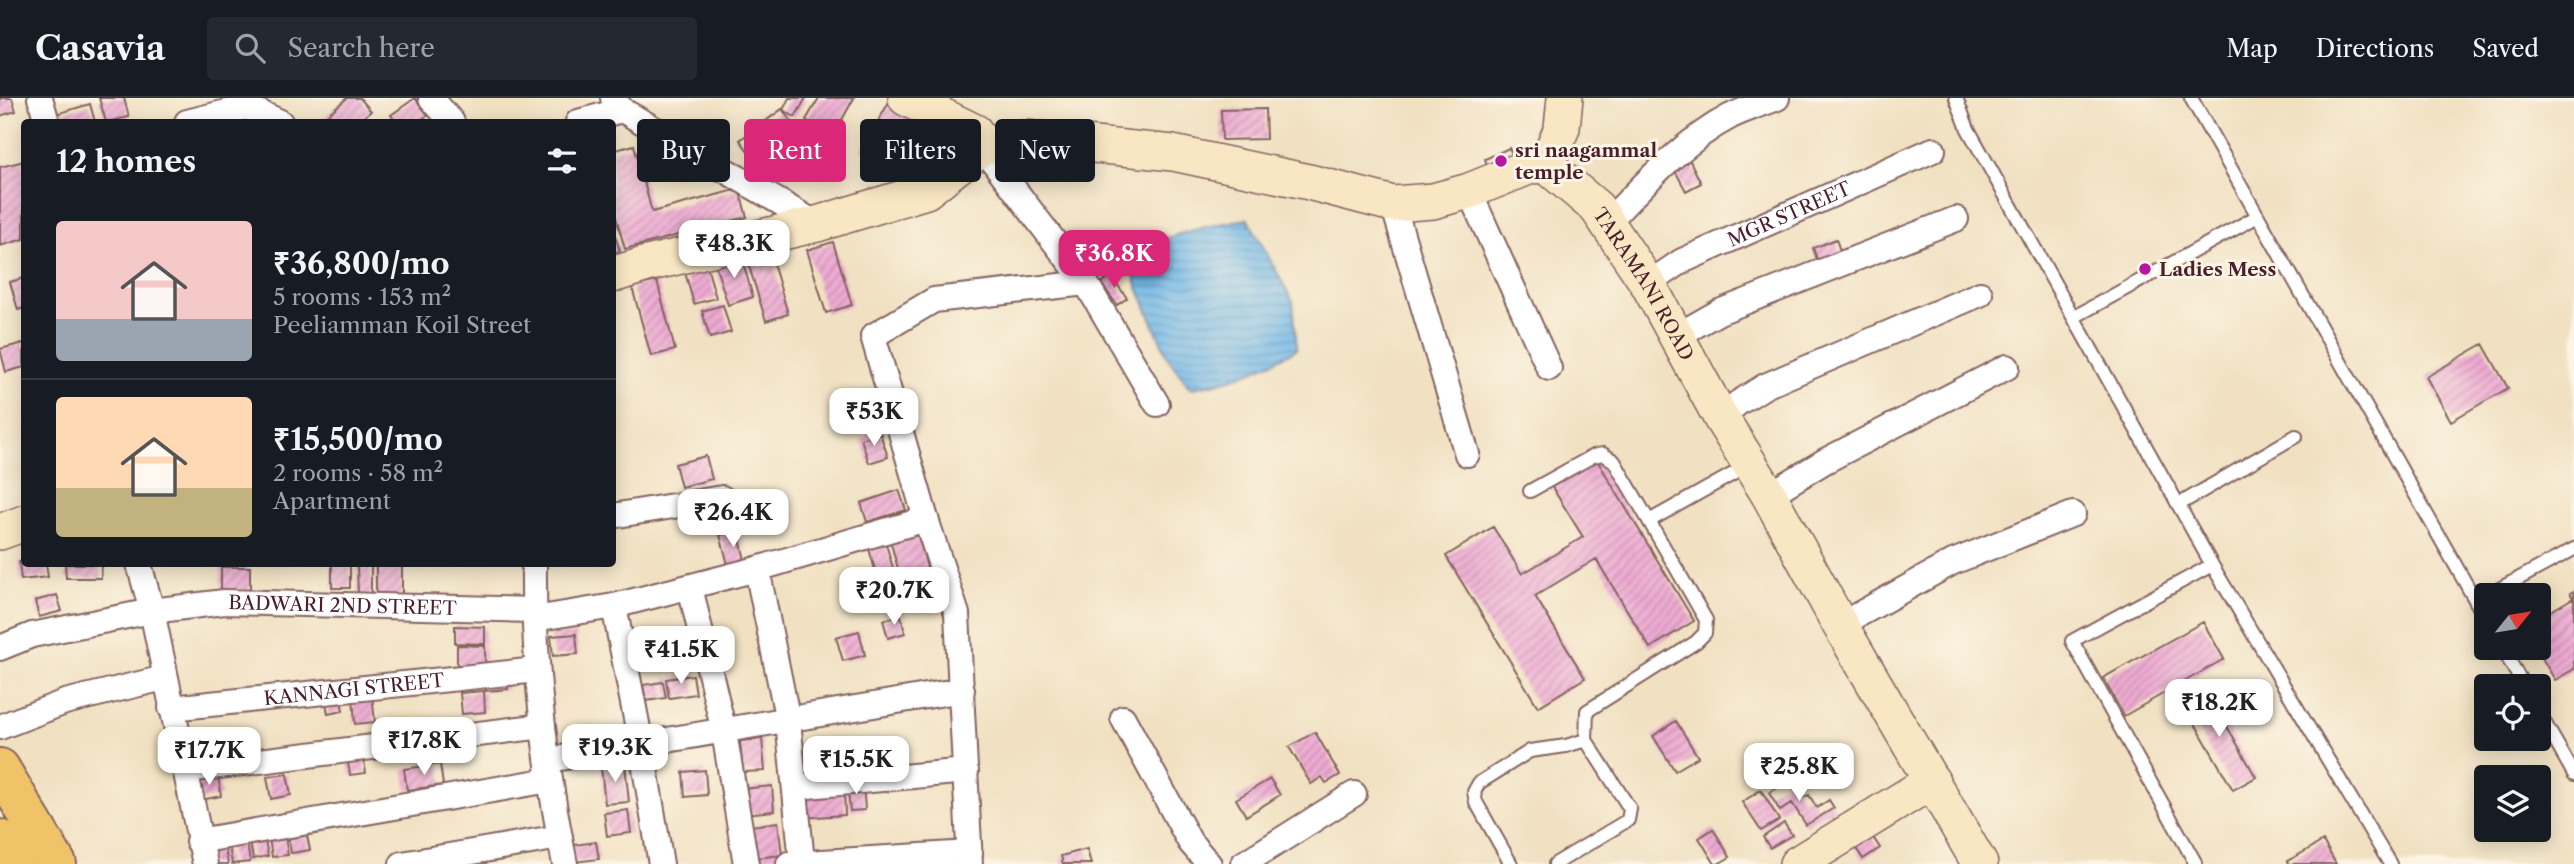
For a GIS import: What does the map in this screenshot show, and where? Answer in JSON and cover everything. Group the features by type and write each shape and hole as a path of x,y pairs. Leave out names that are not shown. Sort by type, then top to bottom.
{"main road":[{"path":"0,768 57,864"},
{"path":"0,839 15,864"}],"street":[{"path":"40,98 46,119"},
{"path":"431,98 449,119"},
{"path":"906,98 975,132 982,147 1086,284 1157,404"},
{"path":"616,274 817,224 926,191 982,147 1025,138 1173,153 1309,182 1393,204 1433,201 1469,191 1531,166 1546,165 1562,128 1564,98"},
{"path":"1607,223 1655,175 1702,134 1732,116 1777,98"},
{"path":"585,119 618,104 817,224"},
{"path":"199,119 247,107 273,119"},
{"name":"MGR STREET","path":"1648,284 1682,261 1933,150"},
{"name":"TARAMANI ROAD","path":"1546,165 1597,208 1648,284 1675,337 1769,495 1840,625 1923,787 1954,864"},
{"name":"TARAMANI ROAD","path":"1546,165 1614,263 1733,474 1923,787 1980,864"},
{"path":"1469,191 1549,368"},
{"path":"1393,204 1468,454"},
{"path":"1675,337 1719,312 1956,219"},
{"path":"757,569 788,721 797,787 795,863 970,858 957,614 926,519 873,336 934,300 1086,284"},
{"path":"1721,418 1738,403 1765,386 1980,294"},
{"path":"1769,495 1825,461 2007,367"},
{"path":"616,515 722,498"},
{"path":"1840,625 1954,562 2073,514"},
{"name":"BADWARI 2ND STREET","path":"0,648 32,635 152,611 224,602 534,614 614,606 757,569 926,519"},
{"path":"0,532 21,524"},
{"path":"140,567 152,611 201,852 550,770 641,744 962,690"},
{"path":"534,567 537,670 565,864"},
{"path":"690,587 724,732 746,864"},
{"path":"614,606 661,864"},
{"name":"KANNAGI STREET","path":"171,709 537,670"},
{"path":"0,727 65,702 164,678"},
{"path":"1123,718 1190,842 1209,864"},
{"path":"186,770 543,726"},
{"path":"797,787 966,771"},
{"path":"1797,864 1923,787"},
{"path":"1243,864 1354,793"},
{"path":"402,864 560,837"}],"lane":[{"path":"1956,98 1968,129 2178,505 2390,864"},
{"path":"2191,98 2475,583"},
{"path":"2074,317 2258,216"},
{"path":"2178,505 2296,436"},
{"path":"1530,491 1593,456 1603,454 1614,461 1706,620 1705,633 1696,642 1587,711 1586,740 1630,809 1628,820 1555,864"},
{"path":"1649,521 1733,474"},
{"path":"2512,583 2574,550"},
{"path":"2196,864 2072,641 2212,565"},
{"path":"2551,734 2574,774"},
{"path":"1511,864 1476,802 1474,792 1479,783 1530,751 1566,747 1586,740"}],"water":[{"path":"1248,219 1293,302 1297,349 1245,374 1190,388 1168,358 1136,283 1133,252 1189,231"}],"building":[{"path":"0,98 12,98 16,111 0,116"},
{"path":"99,98 124,98 129,117 105,119"},
{"path":"347,98 360,98 371,111 362,119 322,119"},
{"path":"415,98 428,115 422,119 394,119 391,115"},
{"path":"789,98 806,98 795,117 783,110"},
{"path":"819,98 854,98 842,119 807,119"},
{"path":"889,102 918,118 917,119 879,119"},
{"path":"90,104 94,119 54,119 53,115"},
{"path":"782,109 789,119 768,119"},
{"path":"1265,109 1266,139 1222,140 1221,110"},
{"path":"634,145 637,182 644,182 652,212 739,189 747,217 625,249 616,217 616,150"},
{"name":"sri naagammal temple","path":"1509,148 1517,163 1491,176 1485,159"},
{"path":"1689,159 1701,183 1686,191 1673,167"},
{"path":"21,162 21,240 0,246 0,167"},
{"path":"1836,239 1843,260 1820,268 1813,248"},
{"path":"833,242 852,305 826,313 807,250"},
{"path":"741,256 753,297 728,305 715,264"},
{"path":"771,256 788,314 766,321 748,263"},
{"path":"706,263 716,298 694,304 684,269"},
{"path":"1111,276 1127,298 1117,305 1101,283"},
{"path":"21,279 21,309 18,310 10,282"},
{"path":"657,281 675,350 651,356 632,287"},
{"path":"723,305 731,332 710,338 702,311"},
{"path":"21,344 21,368 6,372 0,349"},
{"path":"2483,344 2508,388 2451,421 2426,377"},
{"path":"880,433 888,457 869,463 861,439"},
{"path":"706,456 712,479 681,487 675,464"},
{"path":"1597,460 1694,621 1650,648 1596,559 1535,596 1585,678 1538,707 1446,556 1493,527 1522,574 1583,537 1552,487"},
{"path":"899,490 906,510 867,522 861,503"},
{"path":"738,531 746,564 729,568 720,535"},
{"path":"917,532 929,575 902,583 890,540"},
{"path":"884,537 895,575 878,580 867,542"},
{"path":"19,562 21,567 46,567 48,577 21,580"},
{"path":"65,567 101,567 101,578 66,578"},
{"path":"221,567 250,567 250,590 221,590"},
{"path":"332,567 350,567 350,588 332,588"},
{"path":"357,567 371,567 371,595 358,595"},
{"path":"376,567 402,567 402,597 376,597"},
{"path":"2574,591 2574,669 2555,680 2543,660 2552,660 2552,610 2573,598 2570,593"},
{"path":"57,595 62,611 39,617 35,601"},
{"path":"901,616 905,633 888,638 883,620"},
{"path":"2203,622 2224,659 2124,716 2103,678"},
{"path":"455,626 485,627 485,644 455,643"},
{"path":"859,631 865,655 843,661 836,637"},
{"path":"576,634 578,654 553,656 551,636"},
{"path":"457,645 485,646 485,665 457,665"},
{"path":"693,675 696,694 669,698 666,679"},
{"path":"507,679 508,689 486,691 485,681"},
{"path":"663,682 666,698 646,701 643,685"},
{"path":"2205,688 2256,777 2233,790 2182,701"},
{"path":"484,691 485,712 462,714 460,693"},
{"path":"340,694 343,711 328,714 325,697"},
{"path":"372,695 375,722 355,724 353,697"},
{"path":"1676,721 1698,757 1675,771 1653,736"},
{"path":"1315,732 1340,775 1326,783 1322,777 1311,784 1289,747"},
{"path":"762,739 765,771 743,772 740,741"},
{"path":"870,750 872,767 852,769 850,752"},
{"path":"363,754 366,773 350,775 347,757"},
{"path":"440,764 443,785 407,790 404,769"},
{"path":"625,764 629,802 605,804 601,767"},
{"path":"705,770 707,795 685,797 683,772"},
{"path":"287,774 291,795 271,799 267,777"},
{"path":"218,775 221,796 201,800 197,778"},
{"path":"1270,779 1280,795 1246,816 1236,799"},
{"path":"1790,780 1802,798 1809,795 1817,808 1829,800 1834,808 1806,825 1792,803 1780,811 1769,793"},
{"path":"863,782 865,810 850,811 847,783"},
{"path":"772,786 774,811 745,814 742,789"},
{"path":"844,789 845,815 801,818 799,792"},
{"path":"1761,790 1779,820 1761,831 1742,802"},
{"path":"628,810 631,833 607,836 604,813"},
{"path":"778,822 782,855 755,858 751,826"},
{"path":"1784,823 1792,835 1770,848 1763,837"},
{"path":"305,826 310,850 291,853 287,829"},
{"path":"1713,829 1730,857 1718,864 1715,864 1699,838"},
{"path":"284,830 288,855 272,857 268,832"},
{"path":"1869,831 1880,848 1863,859 1852,842"},
{"path":"264,835 268,856 253,859 249,837"},
{"path":"2323,841 2336,864 2289,864 2288,861"},
{"path":"596,842 599,859 575,862 573,845"},
{"path":"247,843 250,862 232,864 229,846"},
{"path":"225,849 228,864 211,864 208,851"},
{"path":"1087,849 1091,864 1063,864 1061,856"}],"place":[{"name":"sri naagammal temple","path":"1501,161"},
{"name":"Ladies Mess","path":"2145,269"}]}
